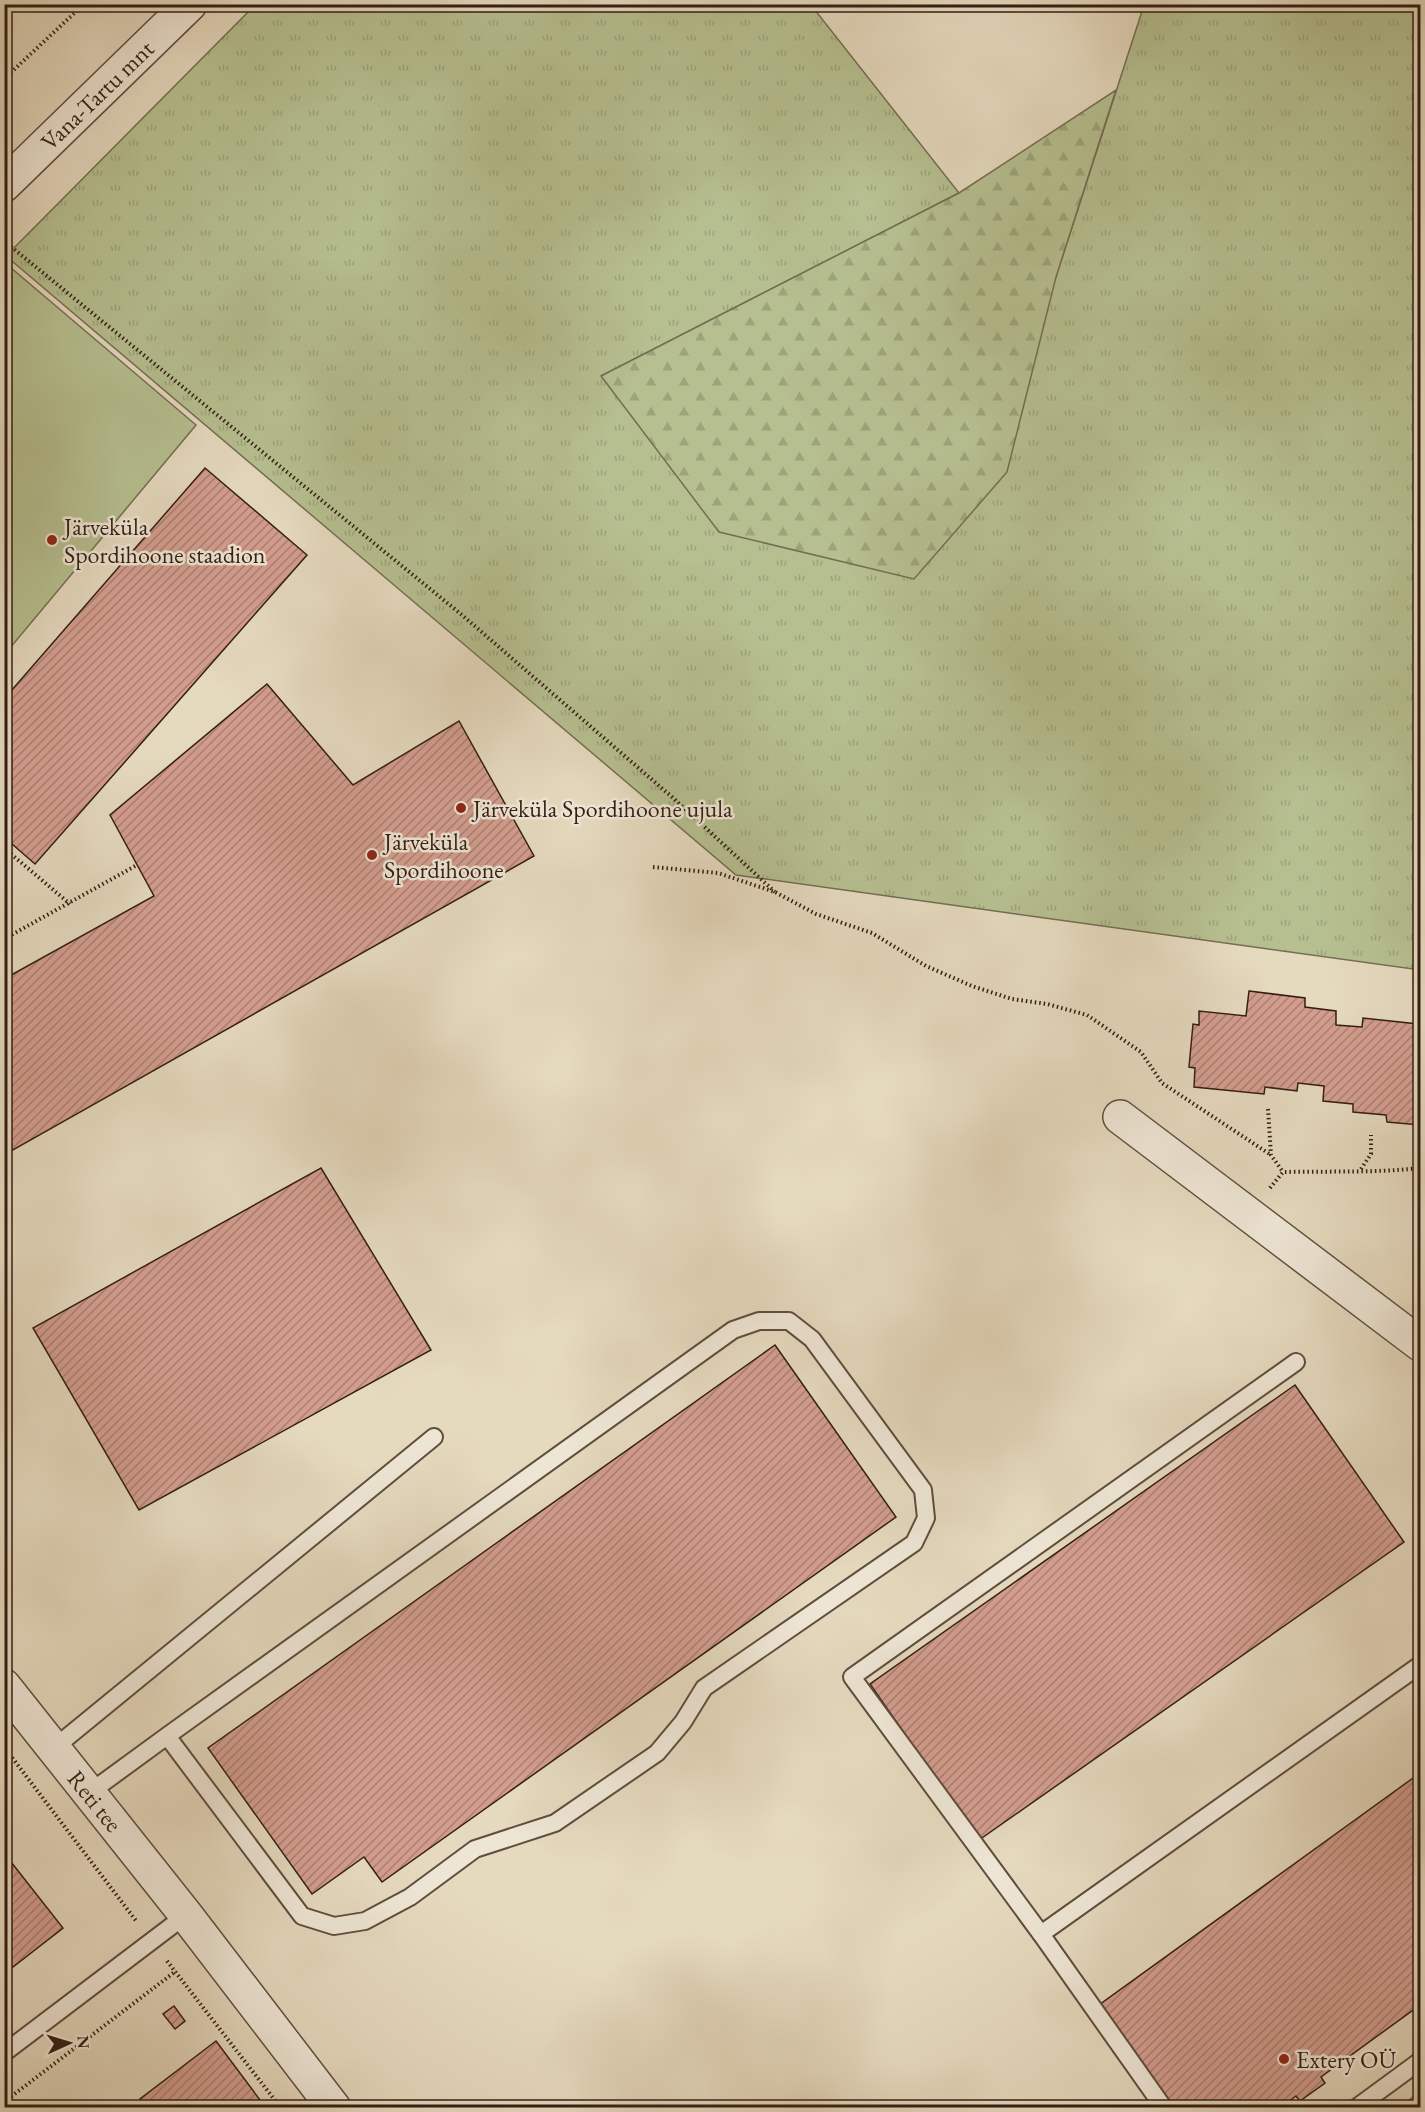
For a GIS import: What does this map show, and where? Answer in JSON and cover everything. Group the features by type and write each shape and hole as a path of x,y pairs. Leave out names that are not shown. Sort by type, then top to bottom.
{"street":[{"name":"Vana-Tartu mnt","path":"4,185 190,4"},
{"path":"1120,1117 1420,1344"},
{"name":"Reti tee","path":"4,1686 186,1915 334,2108"}],"lane":[{"path":"89,1793 167,1736 733,1330 759,1321 789,1321 812,1339 923,1490 926,1518 914,1543 704,1688 683,1722 657,1753 555,1823 475,1849 410,1897 365,1921 334,1926 302,1916 167,1736"},
{"path":"1164,2108 1041,1934 852,1677 1296,1362"},
{"path":"54,1748 434,1437"},
{"path":"1041,1934 1420,1665"},
{"path":"4,2053 186,1915"},
{"path":"1356,2108 1420,2061"}],"path":[{"path":"4,79 84,4"},
{"path":"4,242 462,615 672,797 775,892"},
{"path":"4,848 70,904"},
{"path":"4,939 137,865"},
{"path":"653,867 718,873 775,892 816,914 872,933 926,966 972,986 1012,999 1047,1004 1087,1015 1141,1052 1162,1083 1271,1155 1283,1172"},
{"path":"1268,1109 1271,1155"},
{"path":"1361,1169 1371,1154 1371,1135"},
{"path":"1247,1213 1283,1172 1361,1169 1389,1172 1420,1168"},
{"path":"4,2102 176,1971"}],"green space":[{"path":"255,5 811,5 959,193 601,376 1054,283 1144,5 1420,5 1420,970 736,875 6,256"},
{"path":"1116,90 1056,277 1007,472 914,579 719,532 601,376 959,193"},
{"name":"Järveküla Spordihoone staadion","path":"10,267 196,425 5,654 4,274"},
{"path":"1420,2092 1420,2107 1399,2107"}],"building":[{"path":"205,468 307,555 35,864 4,837 4,699"},
{"path":"267,684 353,785 459,721 534,856 4,1155 4,979 154,896 110,815"},
{"path":"1249,991 1305,998 1305,1007 1336,1011 1336,1025 1362,1027 1363,1018 1418,1024 1416,1047 1420,1048 1420,1125 1387,1122 1386,1115 1353,1112 1353,1104 1323,1101 1324,1086 1298,1083 1297,1091 1265,1087 1264,1094 1194,1087 1195,1068 1189,1067 1193,1024 1199,1025 1199,1011 1246,1016"},
{"path":"321,1168 431,1350 139,1510 33,1328"},
{"path":"775,1345 896,1517 382,1882 364,1857 312,1894 208,1748"},
{"path":"1295,1385 1404,1542 979,1840 870,1684"},
{"path":"1420,1773 1420,2005 1321,2077 1325,2083 1300,2101 1296,2096 1280,2108 1173,2108 1099,2005"},
{"path":"4,1853 63,1928 4,1974"},
{"path":"174,2006 185,2021 175,2029 163,2014"},
{"path":"216,2041 266,2108 147,2108 140,2099"}],"place":[{"name":"Järveküla Spordihoone staadion","path":"52,540"},
{"name":"Järveküla Spordihoone ujula","path":"461,808"},
{"name":"Järveküla Spordihoone","path":"372,855"},
{"name":"Extery OÜ","path":"1284,2059"}]}
